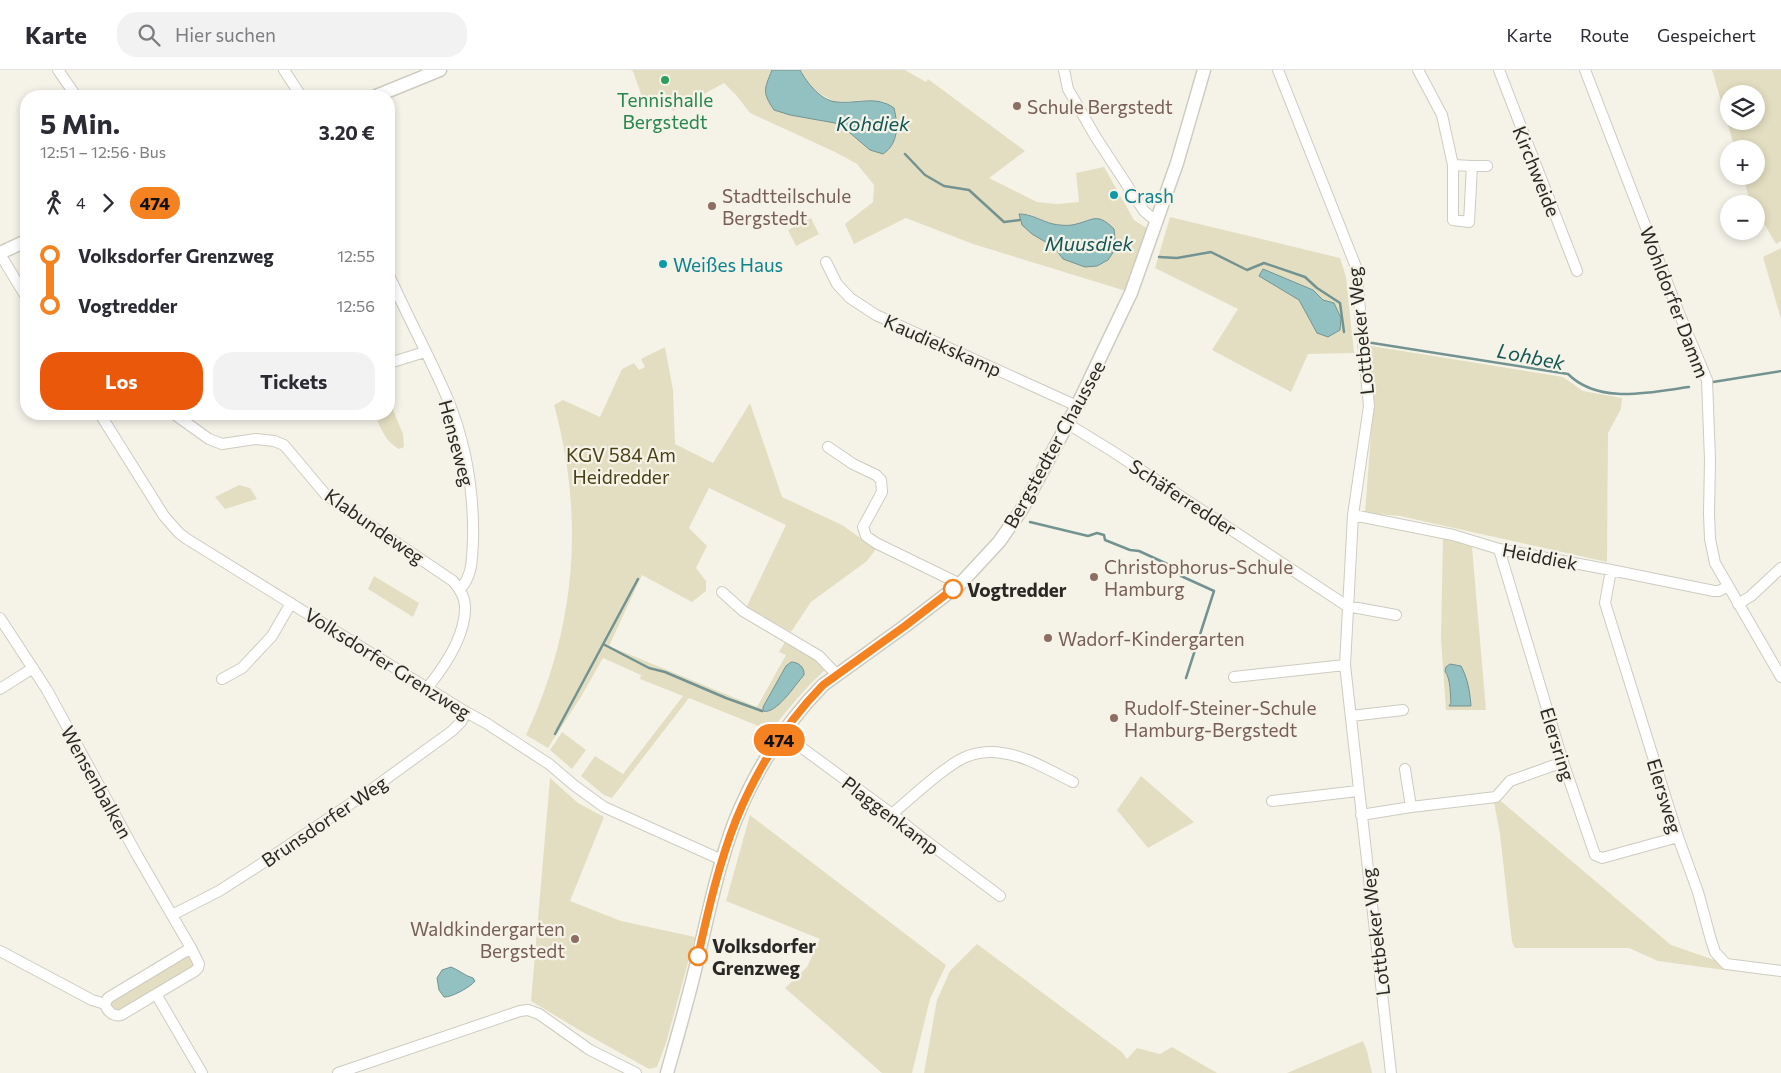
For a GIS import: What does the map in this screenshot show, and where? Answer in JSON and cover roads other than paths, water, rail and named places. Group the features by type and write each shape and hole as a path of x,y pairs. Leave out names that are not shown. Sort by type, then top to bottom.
{"main road":[{"path":"391,90 440,70"},
{"name":"Bergstedter Chaussee","path":"667,1073 722,860 738,816 754,782 782,734 813,695 960,584 999,542 1019,514 1068,424 1131,295 1177,163 1204,70"},
{"path":"0,254 20,244"}],"street":[{"path":"58,70 72,90"},
{"path":"284,70 297,90"},
{"path":"1064,70 1068,88 1095,136 1144,211 1157,222"},
{"name":"Lottbeker Weg","path":"1278,70 1356,267 1368,406 1353,515 1345,665 1358,791 1392,1073"},
{"path":"1418,70 1442,115 1453,164 1453,220 1469,222 1472,166"},
{"name":"Kirchweide","path":"1499,70 1577,271"},
{"name":"Wohldorfer Damm","path":"1584,70 1675,304 1707,380 1710,539 1715,563 1781,677"},
{"path":"1453,164 1487,166"},
{"path":"0,254 20,286"},
{"name":"Kaudiekskamp","path":"826,262 837,284 850,298 876,315 1077,406"},
{"name":"Henseweg","path":"395,288 448,401 456,422 469,480 474,519 472,556 466,582 460,589"},
{"path":"395,361 425,352"},
{"name":"Volksdorfer Grenzweg","path":"104,420 164,516 179,533 486,723 549,764 604,807 722,860"},
{"name":"Klabundeweg","path":"182,420 209,439 222,444 267,439 284,445 326,495 441,572 460,589"},
{"name":"Schäferredder","path":"1068,424 1347,606"},
{"path":"828,447 853,464 876,475 881,480 882,492 863,528 866,536 876,543 960,584"},
{"name":"Heiddiek","path":"1353,515 1453,535 1498,549 1714,591 1719,591 1728,586"},
{"name":"Elersring","path":"1498,549 1563,762 1595,855 1602,858 1678,837"},
{"path":"1738,604 1751,596 1781,568"},
{"name":"Elersweg","path":"1611,570 1605,603 1678,837 1698,892 1715,952 1726,964 1781,971"},
{"path":"428,687 447,659 463,622 465,606 460,589"},
{"path":"722,592 743,611 818,656 837,675"},
{"path":"222,679 242,668 272,636 291,603"},
{"path":"1347,606 1396,614"},
{"name":"Wensenbalken","path":"0,618 47,690 199,962 198,968 156,994"},
{"path":"1234,676 1345,665"},
{"path":"0,689 33,668"},
{"path":"1351,716 1403,710"},
{"name":"Brunsdorfer Weg","path":"172,915 219,891 364,795 452,731 461,722 466,712"},
{"name":"Plaggenkamp","path":"782,734 1000,896"},
{"path":"892,814 951,766 967,756 986,752 1001,752 1022,758 1073,782"},
{"path":"1361,815 1496,797 1510,781 1563,762"},
{"path":"1405,769 1411,807"},
{"path":"1272,801 1358,791"},
{"path":"105,1004 108,998 191,948"},
{"path":"0,951 92,1000 105,1004 113,1015 118,1016 156,994 202,1073"},
{"path":"338,1073 520,1011 528,1010 539,1014 598,1055 636,1073"}],"water":[{"name":"Kohdiek","path":"772,70 800,70 815,91 831,101 874,101 894,108 896,133 892,145 883,154 870,150 843,127 835,123 790,115 774,110 766,95 767,82"},
{"name":"Muusdiek","path":"1019,214 1062,225 1072,225 1094,219 1103,220 1114,229 1116,248 1108,260 1097,266 1085,267 1063,259 1054,247 1032,234 1022,225"},
{"path":"1263,269 1313,290 1323,300 1334,303 1341,318 1340,330 1328,337 1317,333 1299,300 1259,276"},
{"path":"791,662 800,666 804,675 779,704 768,711 763,711 763,707 786,666"},
{"path":"1450,664 1461,666 1468,686 1471,706 1449,706 1451,703 1450,687 1445,671 1446,667"},
{"path":"451,967 473,978 475,981 460,992 444,997 439,990 437,978 442,970"}],"waterway":[{"name":"Lohbek","path":"905,154 925,175 944,186 969,190 1004,222 1020,220"},
{"name":"Lohbek","path":"1159,257 1177,258 1211,252 1247,270 1264,263 1305,277 1317,288 1340,303 1344,332"},
{"name":"Lohbek","path":"1366,342 1568,374 1581,384 1595,390 1610,393 1642,393 1689,387"},
{"name":"Lohbek","path":"1713,382 1781,371"},
{"path":"1030,522 1088,536 1097,533 1104,535 1105,540 1130,550 1139,551 1176,568 1181,576 1214,591 1186,678"},
{"path":"555,734 638,579"},
{"path":"603,644 649,668 665,672 762,711"}],"place":[{"name":"Tennishalle Bergstedt","path":"665,80"},
{"name":"Schule Bergstedt","path":"1017,106"},
{"name":"Crash","path":"1114,195"},
{"name":"Stadtteilschule Bergstedt","path":"712,206"},
{"name":"Weißes Haus","path":"663,264"},
{"name":"Christophorus-Schule Hamburg","path":"1094,577"},
{"name":"Vogtredder","path":"953,589"},
{"name":"Wadorf-Kindergarten","path":"1048,638"},
{"name":"Rudolf-Steiner-Schule Hamburg-Bergstedt","path":"1114,718"},
{"name":"Waldkindergarten Bergstedt","path":"575,939"},
{"name":"Volksdorfer Grenzweg","path":"698,956"}],"park label":[{"name":"KGV 584 Am Heidredder","path":"621,465"}]}
